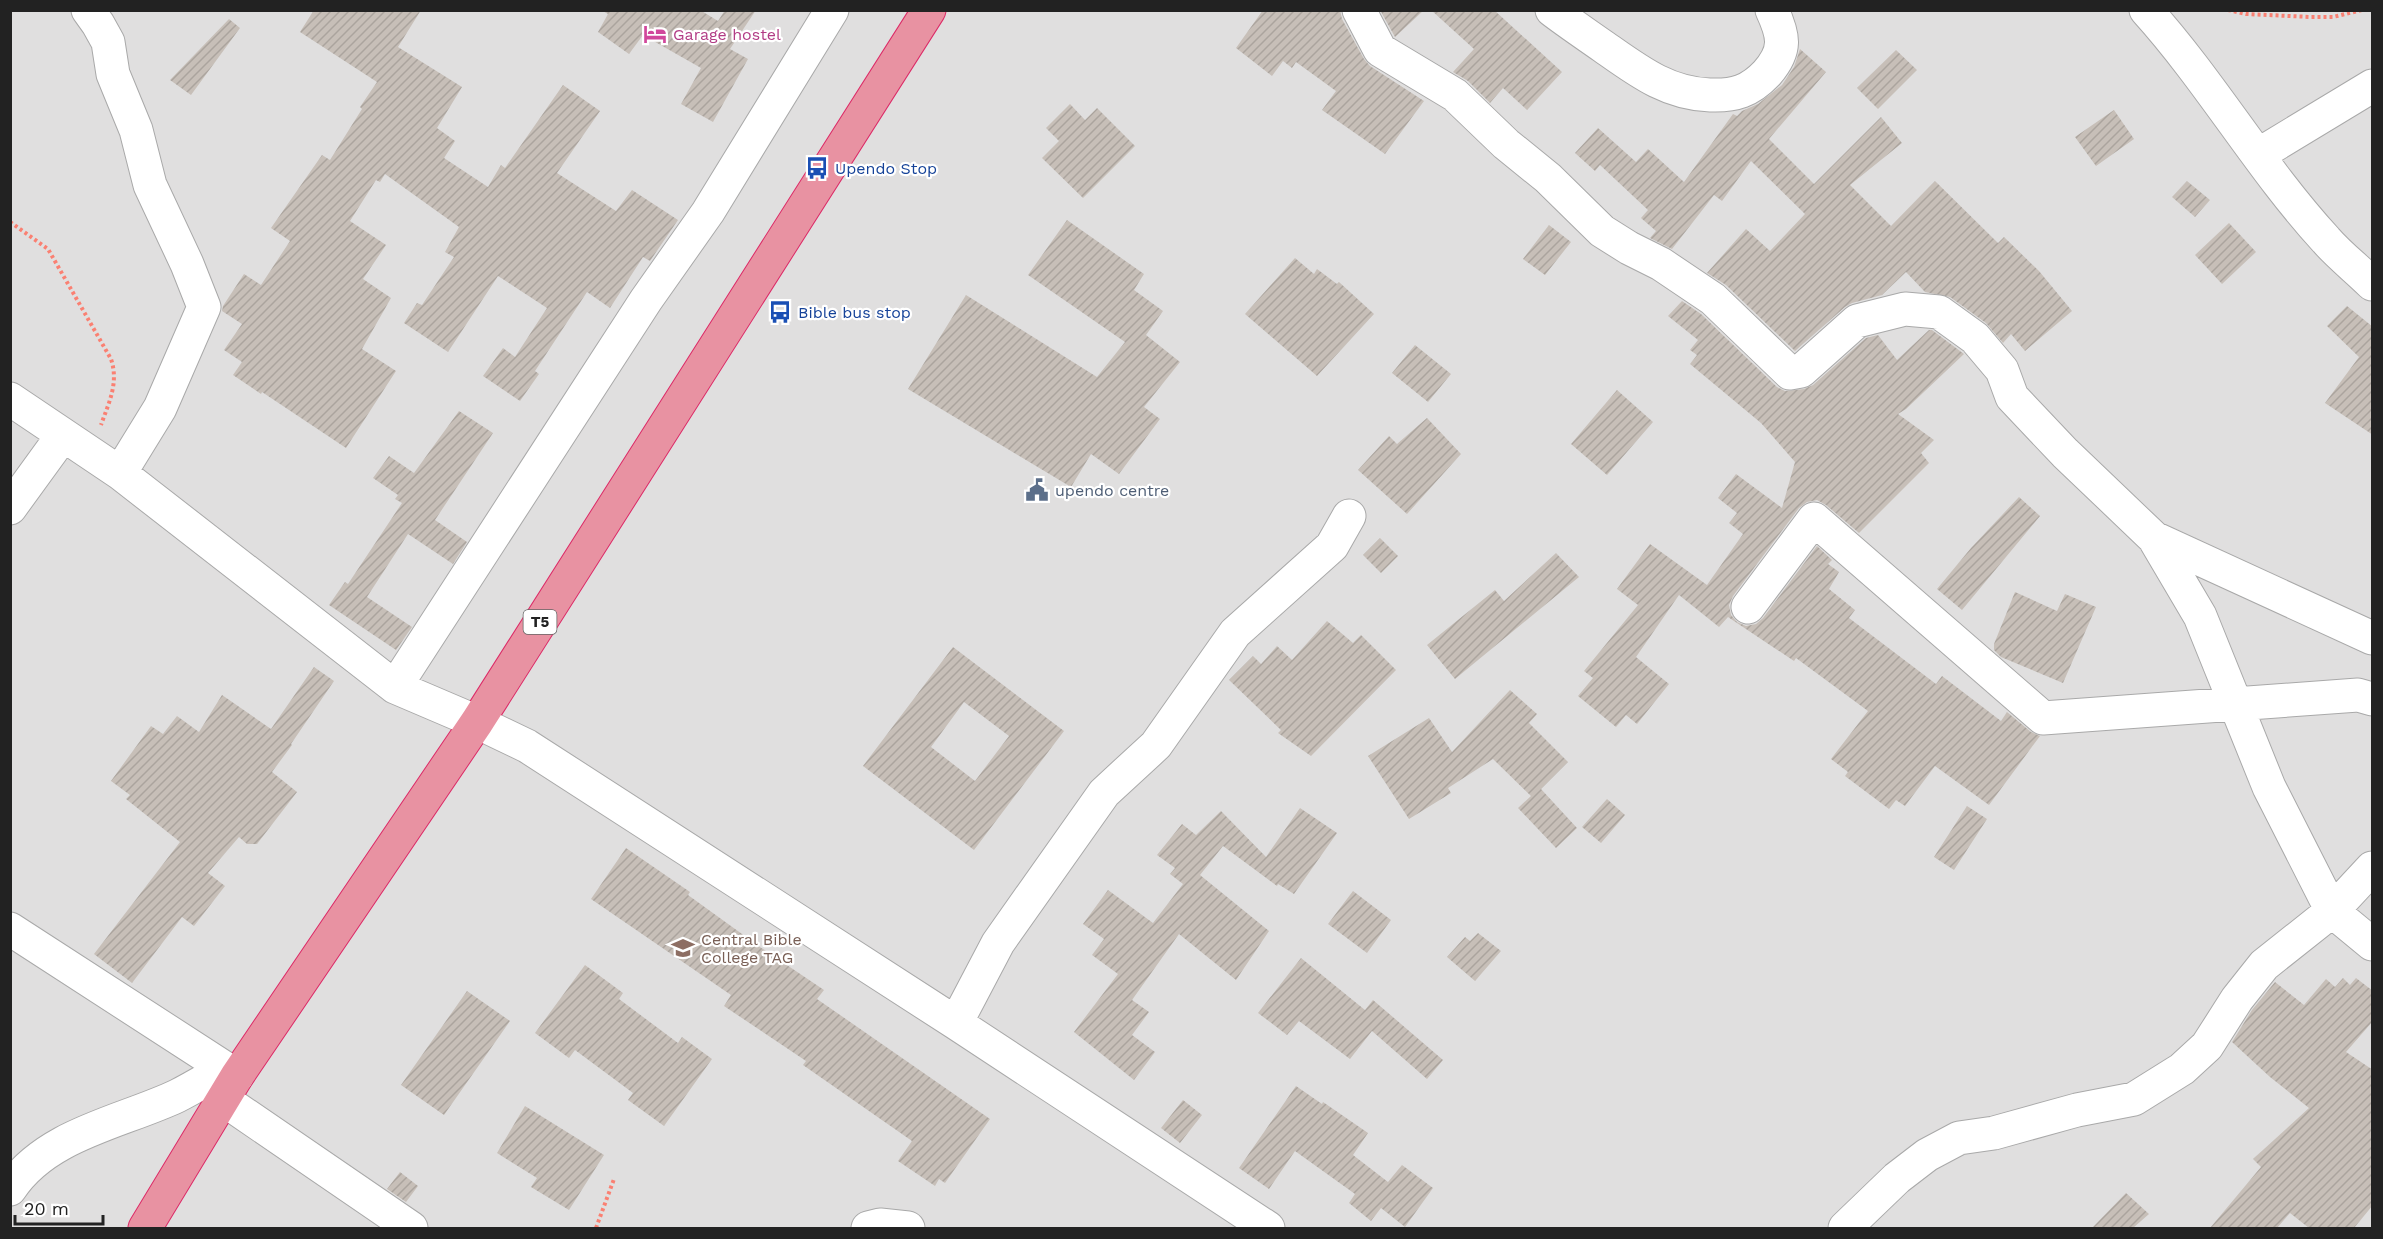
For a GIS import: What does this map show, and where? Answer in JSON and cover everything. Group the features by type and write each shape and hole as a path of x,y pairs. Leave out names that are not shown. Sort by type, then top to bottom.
{"highway":[{"name":"T5","path":"145,1228 229,1082 477,722 929,10"}],"street":[{"path":"88,10 108,42 113,74 136,130 150,185 187,264 204,307 160,408 120,473"},
{"path":"395,687 640,310 708,212 832,10"},
{"path":"1359,10 1380,50 1455,95 1506,144 1548,178 1602,231 1661,264 1713,299 1768,354 1790,372 1801,371 1857,321 1905,309 1939,312 1975,338 2002,370 2012,397 2065,453 2154,538 2200,616 2269,787 2331,911 2373,944"},
{"path":"1552,10 1643,75 1666,87 1691,95 1730,96 1755,86 1771,68 1782,49 1783,38 1772,10"},
{"path":"2146,10 2326,240 2373,284"},
{"path":"2258,155 2373,86"},
{"path":"10,399 120,473 395,687 526,746 956,1023 1268,1228"},
{"path":"10,508 75,444"},
{"path":"956,1023 998,943 1104,793 1156,745 1235,633 1332,546 1349,516"},
{"path":"1748,607 1814,519 2043,718 2358,695 2373,699"},
{"path":"2154,538 2373,638"},
{"path":"1845,1228 1897,1178 1927,1155 1959,1138 1994,1133 2077,1110 2134,1100 2182,1069 2207,1046 2236,999 2264,965 2331,911 2373,868"},
{"path":"10,929 229,1082 411,1228"},
{"path":"10,1189 20,1174 64,1142 124,1115 176,1096 229,1082"},
{"path":"868,1228 880,1225 908,1228"}],"path":[{"path":"2228,10 2246,14 2333,17 2362,10"},
{"path":"10,222 39,241 52,254 111,359 115,372 115,385 111,395 75,444"},
{"path":"596,1228 614,1179"}],"shaded area":[{"path":"11,11 2372,11 2372,1228 11,1228"}],"building":[{"path":"314,10 421,10 398,47 462,87 437,128 455,141 444,158 488,187 501,165 505,168 563,85 600,111 557,173 616,211 632,190 678,220 650,261 643,257 610,308 587,292 535,371 539,374 520,401 483,376 503,348 515,357 547,308 498,276 448,352 404,323 417,303 422,305 454,257 445,252 459,227 385,174 380,182 376,180 350,221 386,245 363,279 391,298 362,349 396,371 346,448 233,375 242,362 224,350 242,324 222,311 223,306 244,274 261,285 290,241 271,228 322,155 330,160 377,82 300,32"},
{"path":"601,10 700,10 718,21 725,10 756,10 730,49 748,59 713,122 681,104 701,68 643,35 629,54 598,32 608,14"},
{"path":"1263,10 1340,10 1342,19 1370,66 1424,101 1385,154 1322,110 1336,91 1296,62 1292,68 1283,61 1272,76 1236,48"},
{"path":"1380,10 1424,10 1395,37"},
{"path":"1431,10 1494,10 1562,72 1527,110 1503,88 1490,103 1468,81 1453,72 1474,49"},
{"path":"229,19 240,28 191,95 170,80"},
{"path":"1800,49 1826,72 1769,139 1814,184 1881,117 1902,143 1850,185 1891,226 1935,181 1998,243 2004,237 2039,271 2072,311 2025,351 2011,334 2003,343 1986,323 1950,297 1925,292 1906,272 1882,295 1845,307 1795,351 1726,285 1707,273 1746,229 1770,251 1805,214 1751,161 1722,201 1714,195 1672,249 1650,238 1656,231 1641,218 1648,210 1600,165 1595,171 1575,153 1598,128 1636,162 1648,149 1684,182 1733,114 1737,116 1742,111 1758,104 1782,85 1794,67"},
{"path":"1896,50 1917,70 1878,109 1857,88"},
{"path":"1070,104 1085,120 1097,108 1135,146 1083,198 1042,158 1059,141 1046,128"},
{"path":"2114,110 2134,139 2096,166 2075,137"},
{"path":"2187,181 2210,200 2195,217 2172,197"},
{"path":"1067,220 1144,274 1134,290 1163,311 1146,335 1180,362 1144,407 1160,419 1119,474 1091,454 1071,487 908,389 966,295 1097,377 1125,342 1028,275"},
{"path":"2229,223 2256,252 2222,284 2195,255"},
{"path":"1549,225 1571,242 1545,275 1523,259"},
{"path":"1295,258 1314,274 1317,269 1337,284 1339,282 1374,314 1317,376 1245,314"},
{"path":"1682,301 1701,314 1777,387 1785,391 1804,389 1813,385 1866,338 1878,335 1897,360 1929,330 1964,354 1898,414 1934,440 1921,453 1929,463 1859,533 1826,505 1817,500 1807,502 1799,508 1733,596 1729,605 1731,615 1737,622 1746,626 1756,624 1763,618 1817,546 1832,560 1828,564 1839,572 1829,589 1855,610 1849,618 1936,684 1942,676 2001,721 2007,712 2031,732 2040,736 1989,805 1935,766 1905,806 1896,800 1889,809 1845,776 1848,772 1831,759 1868,711 1796,658 1794,661 1728,617 1719,627 1679,595 1636,657 1669,684 1637,724 1626,715 1616,727 1578,696 1593,678 1584,671 1638,605 1617,589 1650,544 1707,585 1743,534 1729,523 1737,513 1718,498 1736,474 1782,508 1795,462 1761,423 1690,364 1697,355 1690,350 1698,340 1668,316"},
{"path":"2347,306 2373,327 2373,435 2325,403 2359,357 2327,326"},
{"path":"1415,345 1451,374 1428,402 1392,373"},
{"path":"1617,390 1653,422 1607,475 1571,444"},
{"path":"459,411 493,433 435,520 467,542 453,564 408,534 367,597 412,627 396,650 329,605 345,582 348,584 402,503 395,499 398,495 373,478 389,456 414,473"},
{"path":"1427,418 1461,454 1407,514 1358,470 1389,436 1397,444"},
{"path":"2019,497 2040,516 1962,610 1937,589 1971,548"},
{"path":"1380,538 1398,556 1381,573 1363,555"},
{"path":"1556,553 1579,577 1455,679 1427,645 1495,590 1504,601"},
{"path":"2015,592 2057,611 2065,594 2096,607 2063,683 2001,657 1994,650 1994,644"},
{"path":"1327,621 1353,643 1361,635 1396,670 1311,756 1278,733 1281,730 1229,680 1253,656 1261,664 1277,646 1292,660"},
{"path":"953,647 1064,731 974,850 863,766","holes":["964,702 1009,736 975,781 931,747"]},
{"path":"314,667 334,681 272,772 297,792 257,844 247,844 239,837 208,873 225,886 194,926 182,917 132,983 94,954 180,842 126,799 130,795 111,781 151,726 163,734 177,716 199,732 222,695 271,729"},
{"path":"1510,690 1537,714 1529,723 1568,762 1541,789 1577,828 1556,848 1518,808 1531,796 1493,759 1448,788 1451,793 1409,819 1368,756 1429,718 1452,752"},
{"path":"1607,799 1625,815 1601,843 1582,827"},
{"path":"1967,806 1987,819 1954,870 1934,857"},
{"path":"1300,808 1337,833 1294,894 1278,884 1277,886 1223,846 1200,875 1269,931 1236,980 1179,934 1132,1000 1149,1012 1132,1035 1155,1052 1134,1080 1074,1032 1118,974 1092,955 1104,939 1083,924 1108,890 1153,923 1183,884 1170,874 1175,868 1157,855 1182,824 1196,835 1221,811 1266,857"},
{"path":"626,848 690,892 688,895 760,947 824,990 817,999 990,1119 945,1183 939,1179 935,1186 898,1161 912,1141 803,1065 806,1061 724,1006 731,995 591,899"},
{"path":"1353,891 1391,920 1367,953 1328,924"},
{"path":"1478,933 1501,951 1475,981 1447,957 1465,937 1470,941"},
{"path":"1301,958 1365,1010 1373,1000 1443,1060 1427,1079 1372,1031 1350,1059 1299,1021 1287,1035 1258,1013"},
{"path":"585,965 623,993 619,999 678,1043 682,1037 712,1059 664,1126 628,1100 633,1093 575,1050 569,1058 535,1033"},
{"path":"2343,978 2350,985 2356,978 2373,991 2373,1021 2346,1052 2373,1070 2373,1205 2354,1228 2309,1228 2290,1213 2277,1228 2210,1228 2261,1167 2253,1159 2309,1108 2270,1077 2232,1042 2252,1010 2275,982 2304,1005 2326,979 2335,987"},
{"path":"467,991 510,1021 444,1115 401,1085"},
{"path":"1296,1086 1368,1133 1353,1155 1388,1182 1402,1165 1433,1188 1405,1227 1381,1208 1371,1221 1349,1203 1355,1194 1295,1151 1269,1189 1239,1168"},
{"path":"1183,1100 1202,1115 1180,1143 1161,1128"},
{"path":"525,1106 604,1155 569,1210 531,1187 537,1178 497,1153"},
{"path":"400,1172 418,1186 406,1202 387,1189"},
{"path":"2126,1193 2149,1214 2133,1228 2092,1228"}],"place":[{"name":"Garage hostel","path":"655,34"},
{"name":"Upendo Stop","path":"817,168"},
{"name":"Bible bus stop","path":"780,312"},
{"name":"upendo centre","path":"1037,490"},
{"name":"Central Bible College TAG","path":"683,948"}]}
